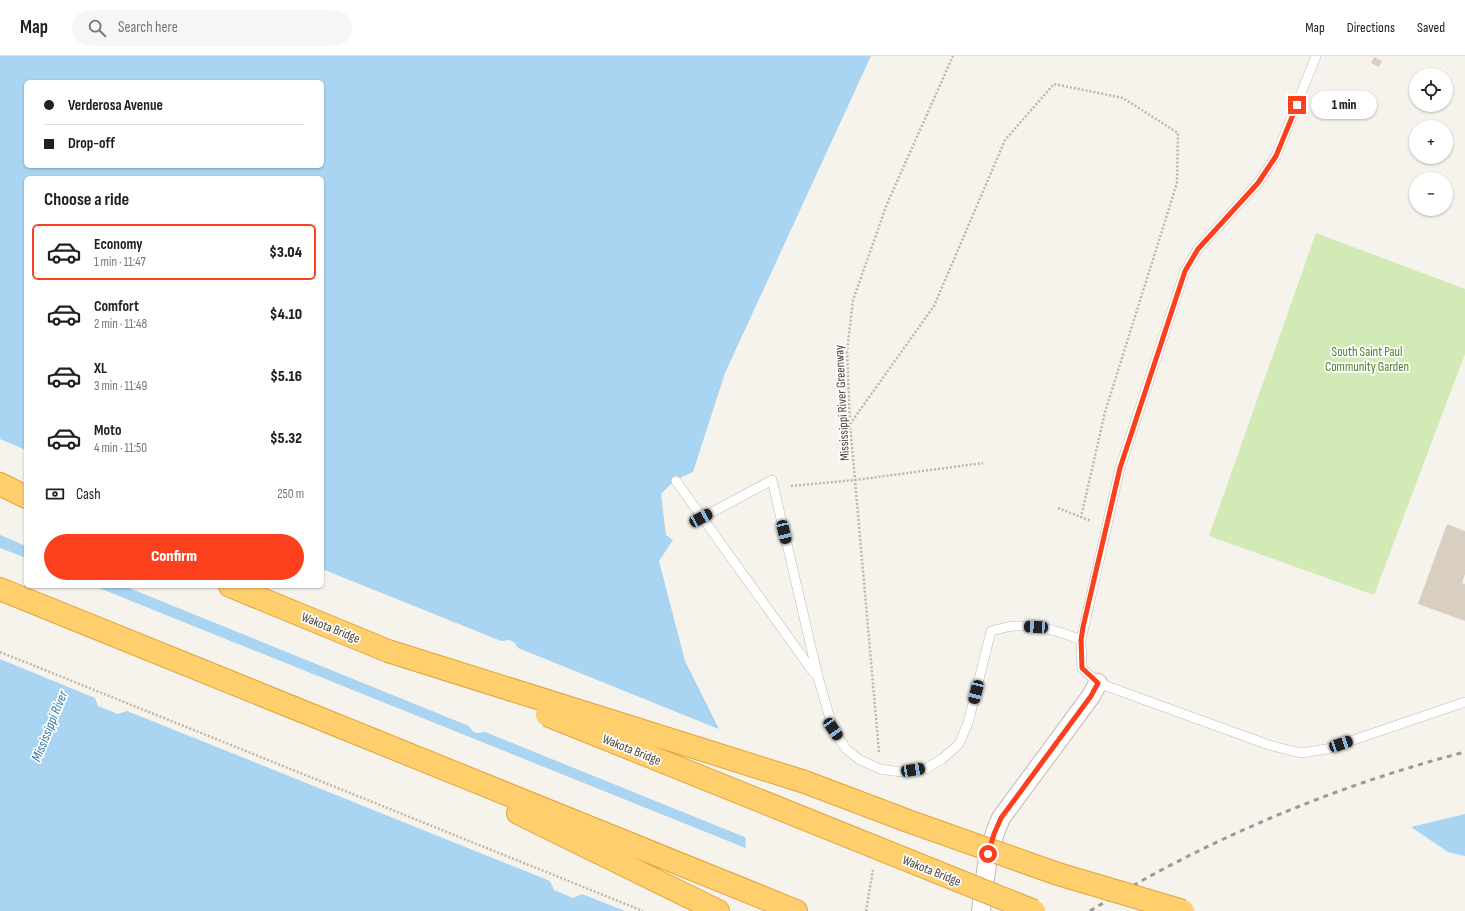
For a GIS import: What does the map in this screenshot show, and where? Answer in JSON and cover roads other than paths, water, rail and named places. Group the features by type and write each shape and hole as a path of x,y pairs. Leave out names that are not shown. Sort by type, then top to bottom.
{"highway":[{"path":"0,484 24,496"},
{"path":"0,493 24,502"},
{"name":"Wakota Bridge","path":"235,588 1034,911"},
{"path":"0,589 796,911"},
{"path":"0,595 62,614"},
{"path":"388,650 805,782 916,824 1058,874 1183,911"},
{"path":"358,734 718,911"}],"street":[{"path":"981,911 988,854 1001,818 1091,696 1098,683"}],"lane":[{"path":"1316,56 1276,156 1258,183 1198,249 1185,271 1120,468 1081,640 1082,668 1098,683 1269,745 1301,753 1327,749 1465,702"},
{"path":"701,518 772,480 818,677 833,729 846,749 860,760 880,769 901,772 925,768 942,759 959,744 968,723 991,631 1014,626 1036,627 1062,632 1081,640"},
{"path":"676,481 701,518 818,677"}],"water":[{"name":"Mississippi River","path":"0,56 871,56 725,373 693,472 675,480 661,494 666,535 673,540 659,561 685,661 718,727 745,819 747,911 0,911"},
{"path":"1465,814 1465,856 1448,852 1411,827"}],"railway":[{"path":"1090,911 1179,861 1225,838 1272,818 1367,781 1465,752"}],"park label":[{"name":"South Saint Paul Community Garden","path":"1367,358"}]}
